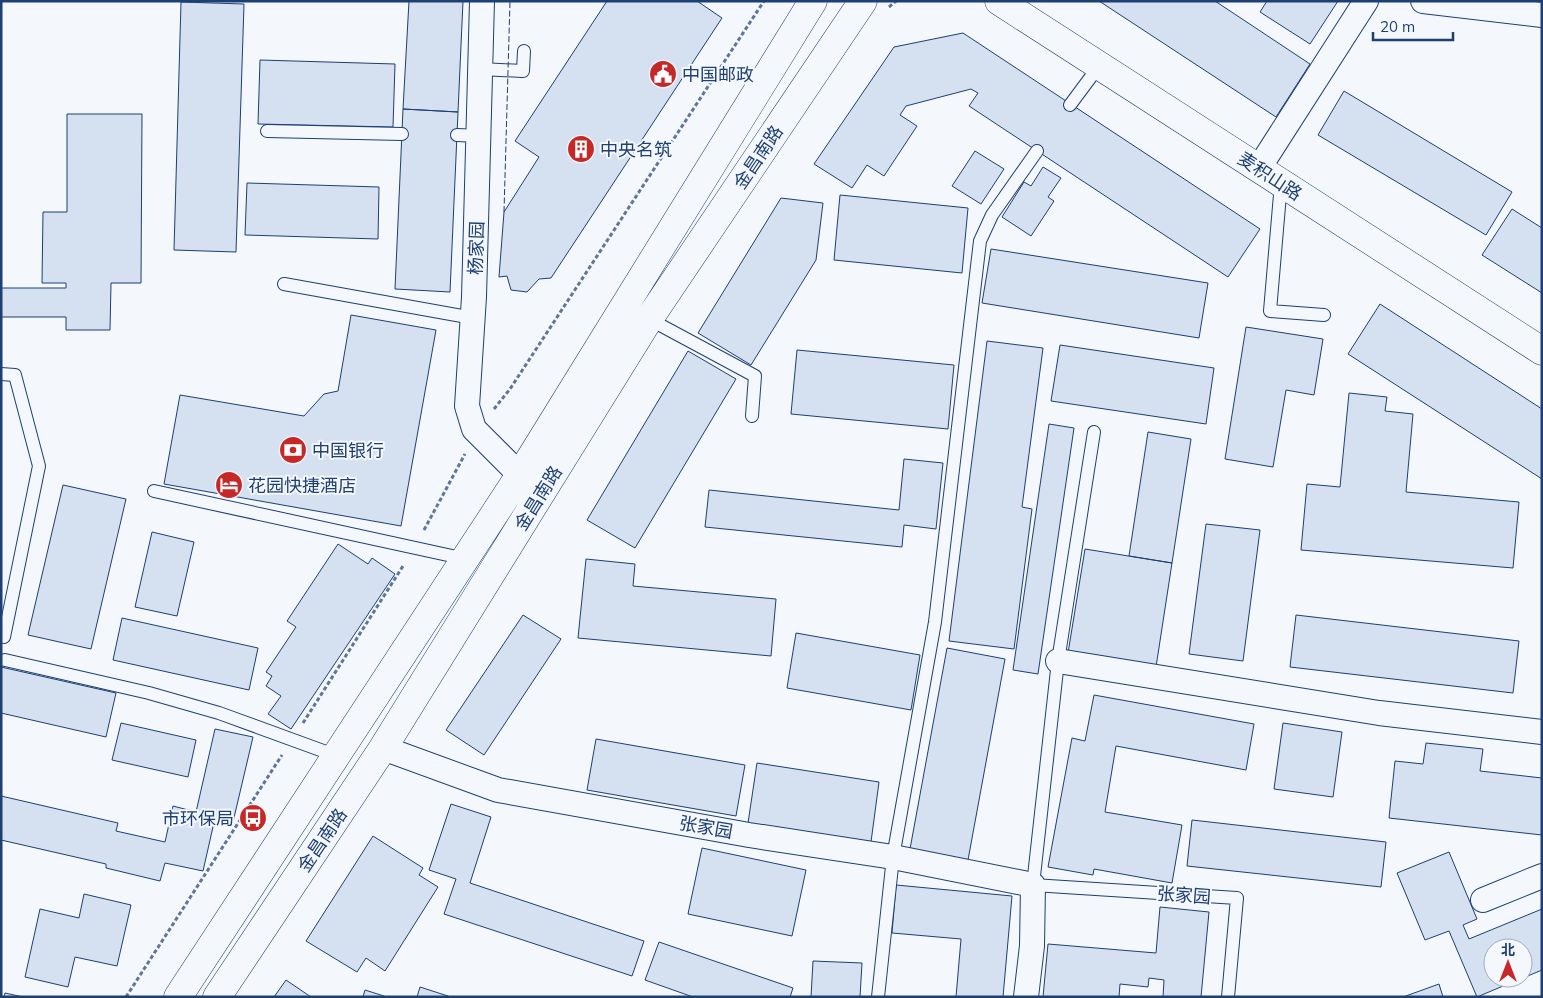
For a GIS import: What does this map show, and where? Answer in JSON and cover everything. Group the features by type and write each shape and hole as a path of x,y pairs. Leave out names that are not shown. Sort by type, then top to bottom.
{"street":[{"name":"杨家园","path":"482,1 480,69 468,135 473,318 467,406 477,431 520,475"},
{"name":"金昌南路","path":"178,997 520,475 814,1"},
{"name":"金昌南路","path":"218,997 383,748 649,319 863,1"},
{"name":"麦积山路","path":"999,1 1542,351"},
{"path":"1258,168 1366,1"},
{"path":"1423,1 1542,15"},
{"path":"1058,661 1379,713 1542,732"},
{"name":"张家园","path":"383,748 498,790 758,837 893,857 1033,885"},
{"path":"1483,900 1542,876"},
{"path":"1026,997 1032,946 1033,885"}],"lane":[{"path":"480,69 523,71 524,51"},
{"path":"1070,105 1098,66"},
{"path":"267,131 402,134"},
{"path":"878,997 893,857 935,622 980,241 992,215 1037,151"},
{"path":"1281,184 1270,311 1324,315"},
{"path":"284,284 473,318"},
{"path":"649,319 755,376 752,416"},
{"path":"1,374 15,375 39,466 4,637 1,636"},
{"path":"1033,885 1058,661 1094,432"},
{"path":"154,491 466,559"},
{"path":"5,660 149,693 219,713 337,756"},
{"name":"张家园","path":"1033,885 1237,898 1228,997"}],"path":[{"path":"126,997 414,548 477,431 510,389 764,1"}],"building":[{"path":"409,1 463,1 458,112 403,109"},
{"name":"中央名筑","path":"607,1 697,1 722,18 551,278 539,279 527,292 511,290 507,276 499,277 504,212 539,157 515,141"},
{"path":"1099,1 1215,1 1310,64 1276,117"},
{"path":"1267,1 1338,1 1310,44 1260,12"},
{"path":"181,2 244,4 236,252 174,250"},
{"path":"963,33 1260,229 1228,277 969,106 978,93 971,89 906,106 900,115 917,126 884,176 867,165 852,188 814,164 894,47"},
{"path":"260,60 395,64 393,127 258,124"},
{"path":"1344,91 1512,192 1486,235 1318,135"},
{"path":"403,109 458,112 450,292 395,289"},
{"path":"67,114 142,114 141,283 111,283 110,330 66,330 66,317 1,317 1,288 66,288 66,283 42,283 43,212 67,212"},
{"path":"975,151 1004,169 981,204 952,186"},
{"path":"1043,167 1061,178 1048,197 1054,201 1031,236 1002,217 1024,182 1031,186"},
{"path":"247,183 379,187 378,239 245,235"},
{"path":"840,195 968,208 962,273 834,260"},
{"path":"781,198 823,203 816,260 751,365 698,333"},
{"path":"1512,209 1542,228 1542,293 1482,255"},
{"path":"991,249 1208,283 1199,338 982,303"},
{"path":"1380,304 1542,409 1542,479 1348,354"},
{"name":"中国银行","path":"351,315 436,330 401,526 164,484 180,395 304,416 324,394 338,391"},
{"path":"1246,327 1323,339 1314,395 1286,390 1273,467 1225,459"},
{"path":"987,341 1043,348 1022,507 1032,509 1014,649 949,641"},
{"path":"1060,345 1214,368 1206,424 1051,401"},
{"path":"797,350 954,365 948,429 791,414"},
{"path":"688,351 736,379 635,548 587,520"},
{"path":"1349,393 1387,397 1385,411 1413,414 1406,492 1519,502 1513,568 1301,550 1307,484 1340,487"},
{"path":"1049,424 1074,428 1038,674 1013,670"},
{"path":"1148,432 1191,439 1172,563 1129,556"},
{"path":"904,459 943,463 936,529 904,525 902,547 705,527 709,490 899,510"},
{"path":"63,485 126,499 91,649 28,635"},
{"path":"1206,524 1260,530 1243,661 1189,654"},
{"path":"152,532 194,542 177,616 135,607"},
{"path":"338,544 368,564 372,558 395,574 291,729 268,714 281,696 266,686 272,676 266,672 296,627 287,621"},
{"path":"1085,549 1172,563 1156,667 1068,653"},
{"path":"586,559 635,564 633,586 776,599 771,656 578,638"},
{"path":"523,615 561,639 484,755 446,730"},
{"path":"1296,615 1519,641 1513,693 1290,667"},
{"path":"122,618 258,648 249,690 113,660"},
{"path":"796,633 920,655 911,710 787,688"},
{"path":"947,648 1005,659 968,860 910,849"},
{"path":"1,667 116,693 106,737 1,713"},
{"path":"1094,695 1254,724 1246,770 1116,746 1105,812 1182,825 1172,883 1094,869 1093,875 1048,867 1072,738 1085,741"},
{"path":"121,723 196,740 188,777 112,760"},
{"path":"1283,723 1342,732 1333,797 1274,789"},
{"path":"215,729 253,737 233,822 215,818 203,871 165,863 160,881 106,868 106,864 1,840 1,796 118,823 116,831 165,842 173,806 196,812"},
{"path":"596,739 745,765 736,816 587,790"},
{"path":"1426,743 1483,749 1480,771 1542,778 1542,835 1389,818 1395,761 1423,764"},
{"path":"757,763 879,782 871,842 748,823"},
{"path":"451,804 491,817 470,883 644,941 632,976 444,914 456,879 429,870"},
{"path":"1192,820 1386,842 1381,887 1187,866"},
{"path":"373,836 423,868 419,875 438,887 385,971 366,958 357,972 306,941"},
{"path":"702,848 806,870 792,936 688,914"},
{"path":"1449,852 1477,919 1463,925 1469,939 1542,909 1542,970 1533,974 1533,938 1483,938 1483,988 1498,988 1477,997 1449,931 1425,940 1397,873"},
{"path":"896,885 1012,896 1003,997 956,997 961,939 892,933"},
{"path":"84,894 131,905 117,966 75,957 68,987 25,977 40,909 79,918"},
{"path":"1160,907 1209,912 1201,997 1163,997 1164,980 1149,978 1148,987 1120,984 1119,997 1043,997 1048,944 1156,953"},
{"path":"659,942 793,988 790,997 693,997 645,980"},
{"path":"813,961 862,963 860,997 811,997"},
{"path":"286,980 311,997 274,997"},
{"path":"1439,984 1443,997 1403,997"},
{"path":"420,987 451,997 417,997"},
{"path":"365,990 387,997 363,997"},
{"path":"5,993 23,997 4,997"}],"fence":[{"path":"504,212 510,1"}],"place":[{"name":"中国邮政","path":"663,74"},
{"name":"中央名筑","path":"581,149"},
{"name":"中国银行","path":"293,450"},
{"name":"花园快捷酒店","path":"229,485"},
{"name":"市环保局","path":"253,818"}]}
